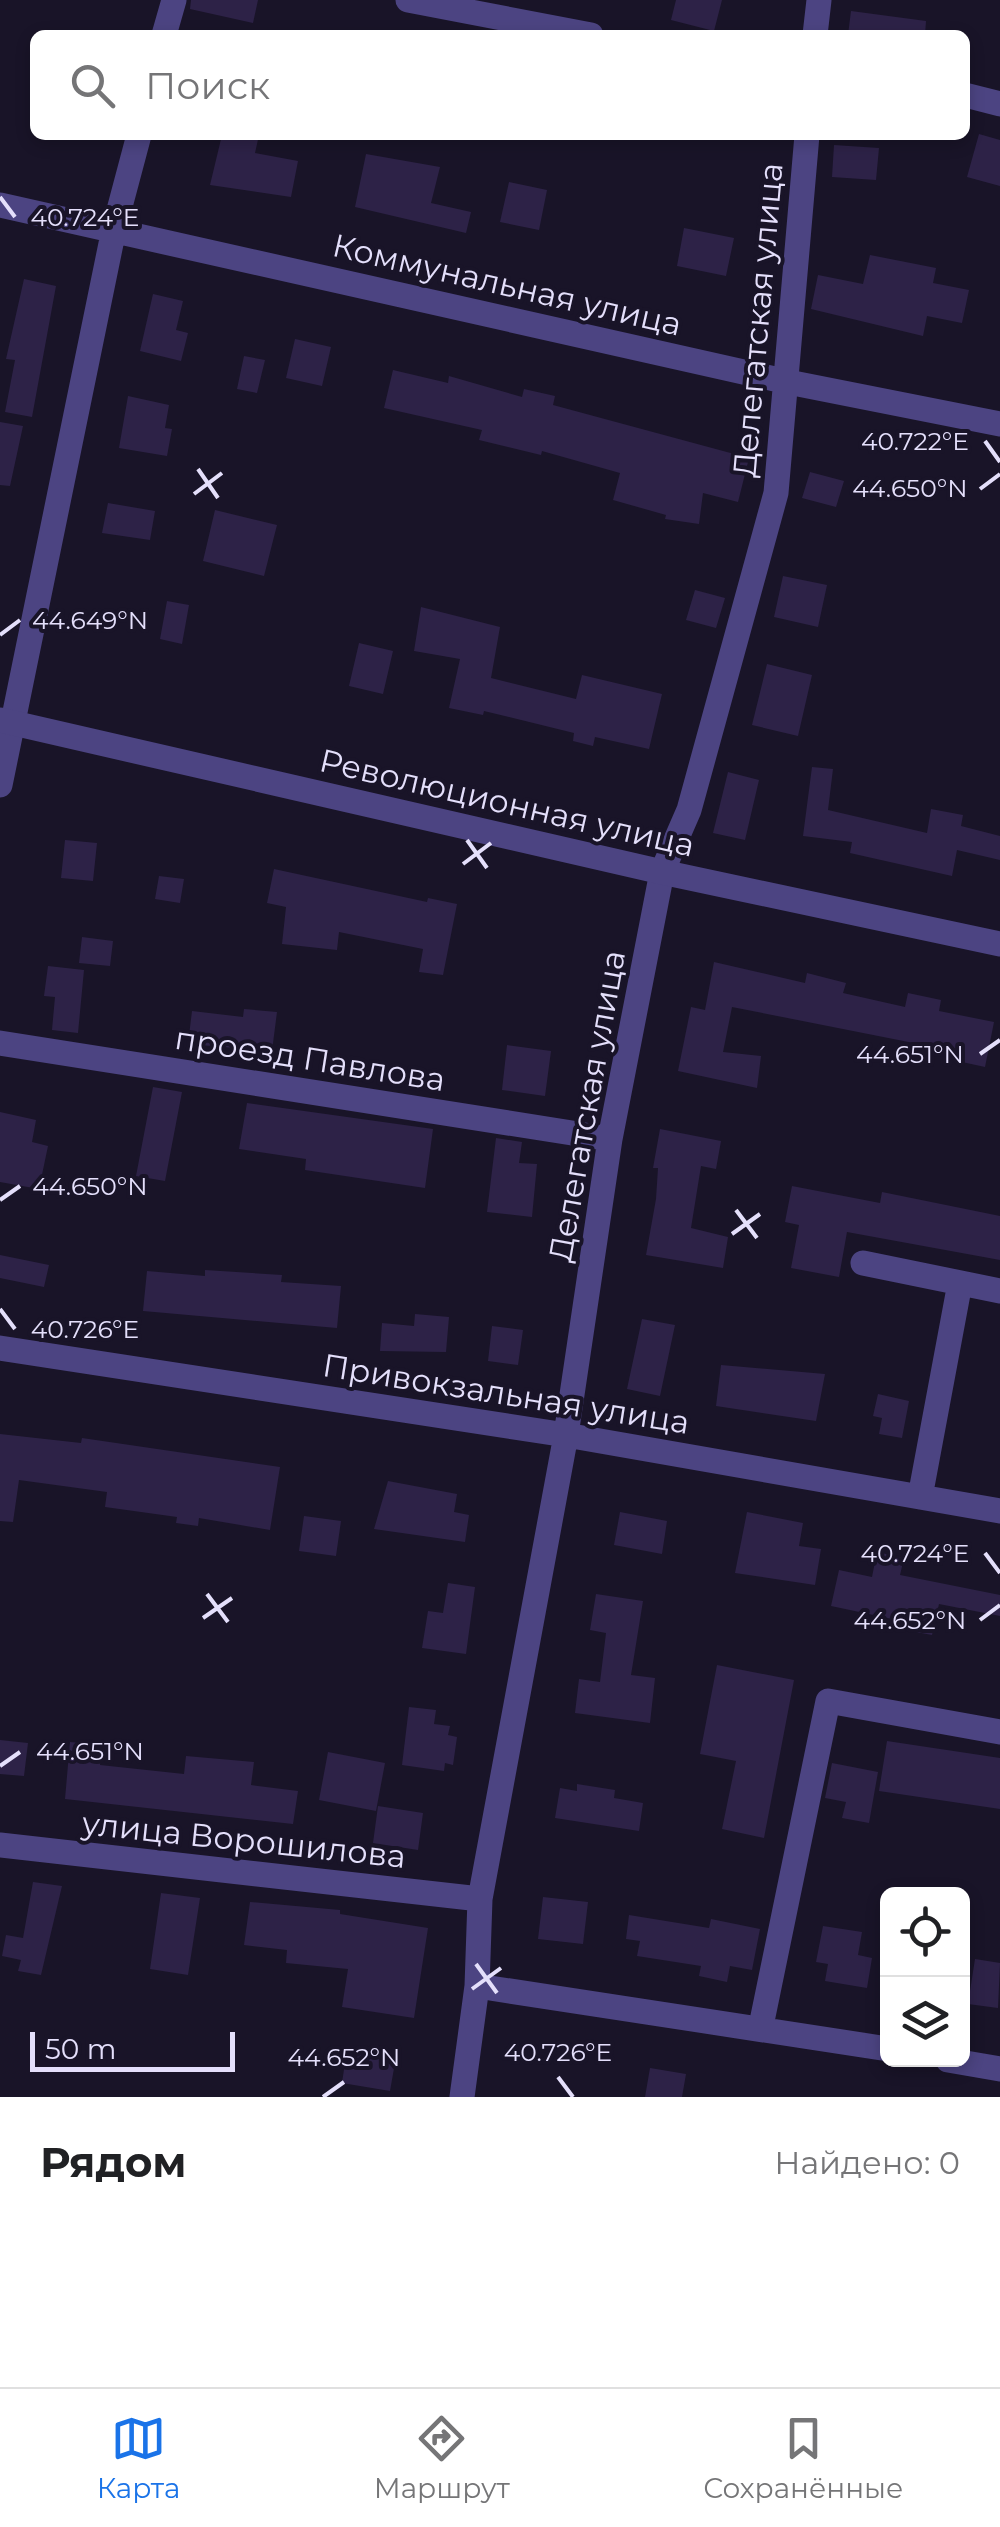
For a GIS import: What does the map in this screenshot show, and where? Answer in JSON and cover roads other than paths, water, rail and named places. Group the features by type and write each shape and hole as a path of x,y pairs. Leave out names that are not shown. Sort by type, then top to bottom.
{"street":[{"path":"165,30 174,0"},
{"path":"408,0 565,30"},
{"path":"816,30 820,0"},
{"path":"970,96 1000,104"},
{"path":"0,785 5,721 137,140"},
{"name":"Делегатская улица","path":"462,2097 477,1986 480,1899 566,1434 610,1140 662,872 689,810 776,493 807,140"},
{"name":"Коммунальная улица","path":"0,205 788,382 1000,424"},
{"name":"Революционная улица","path":"5,721 662,872 1000,944"},
{"name":"проезд Павлова","path":"0,1042 610,1140"},
{"path":"863,1263 1000,1291"},
{"path":"920,1498 960,1283"},
{"name":"Привокзальная улица","path":"0,1348 566,1434 1000,1511"},
{"path":"761,2026 828,1702 1000,1732"},
{"name":"улица Ворошилова","path":"0,1845 480,1899"},
{"path":"477,1986 761,2026 880,2048"},
{"path":"970,2064 1000,2069"}]}
